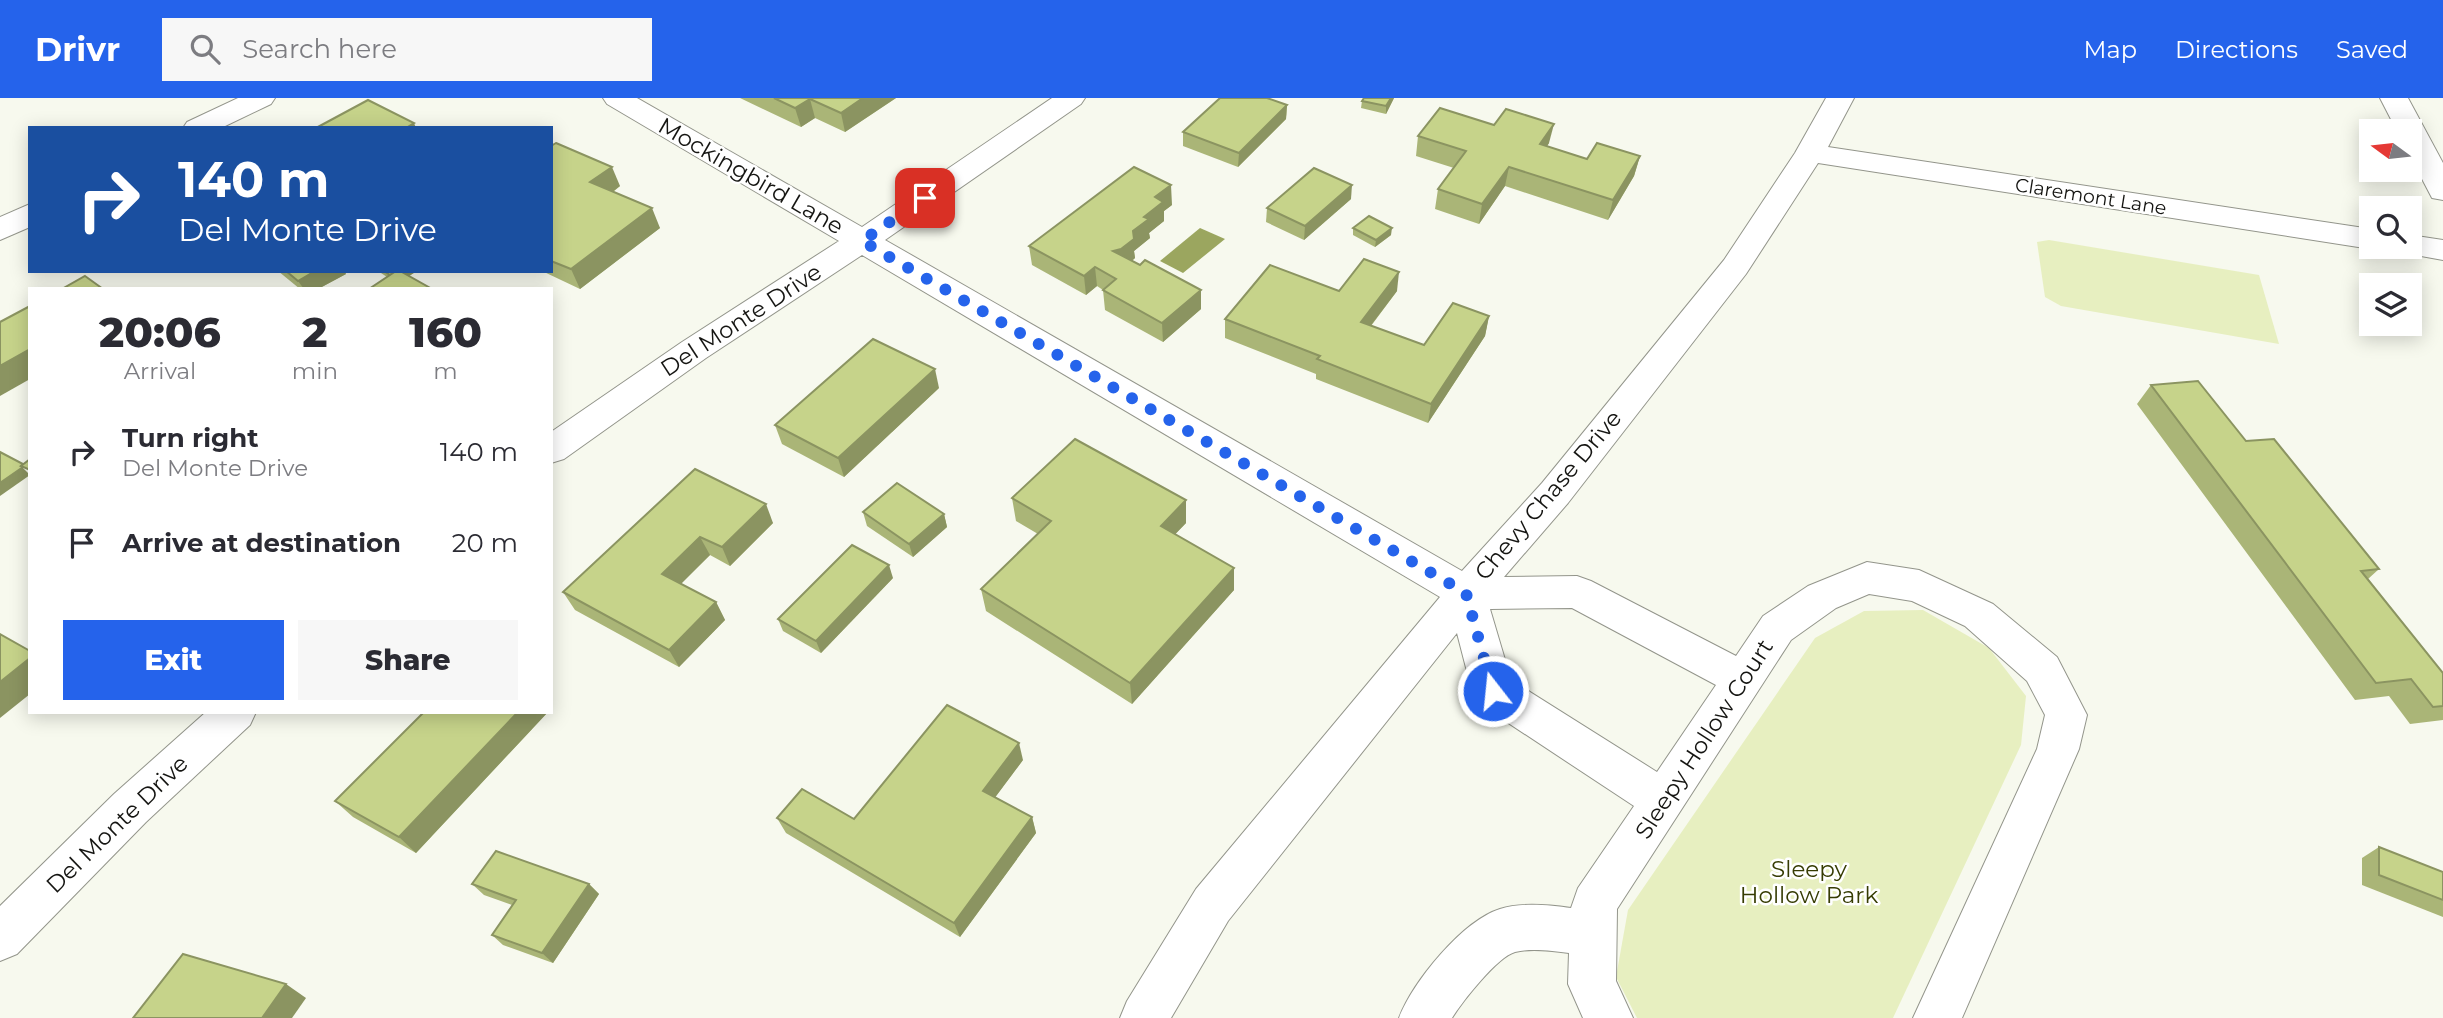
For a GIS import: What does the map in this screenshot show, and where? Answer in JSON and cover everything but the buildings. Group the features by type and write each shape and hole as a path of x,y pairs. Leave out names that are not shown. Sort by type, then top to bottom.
{"street":[{"path":"201,126 261,98"},
{"name":"Mockingbird Lane","path":"617,98 1466,593"},
{"name":"Del Monte Drive","path":"553,449 694,350 862,241 1071,98"},
{"name":"Chevy Chase Drive","path":"1144,1018 1212,905 1466,593 1555,493 1735,267 1810,153 1840,98"},
{"path":"2394,98 2443,191"},
{"name":"Claremont Lane","path":"1810,153 2359,237"},
{"path":"0,230 28,215"},
{"path":"2422,247 2443,250"},
{"name":"Sleepy Hollow Court","path":"1609,1018 1592,984 1594,904 1777,628 1822,597 1867,578 1919,586 1979,615 2042,669 2066,715 2058,749 1937,1018"},
{"path":"1664,801 1493,691 1466,593 1577,592 1742,678"},
{"name":"Del Monte Drive","path":"0,938 130,808 233,714"},
{"path":"1423,1018 1451,976 1503,930 1552,928 1594,934"}],"green space":[{"path":"2049,240 2259,275 2279,344 2061,306 2045,297 2037,242"},
{"name":"Sleepy Hollow Park","path":"1923,610 1989,648 2026,696 2021,745 1893,1018 1637,1018 1616,977 1628,910 1815,638 1864,611"}],"shaded area":[{"path":"1200,228 1225,239 1183,273 1160,261"}],"route":[{"path":"925,198 862,241 1466,593 1493,691"}]}
